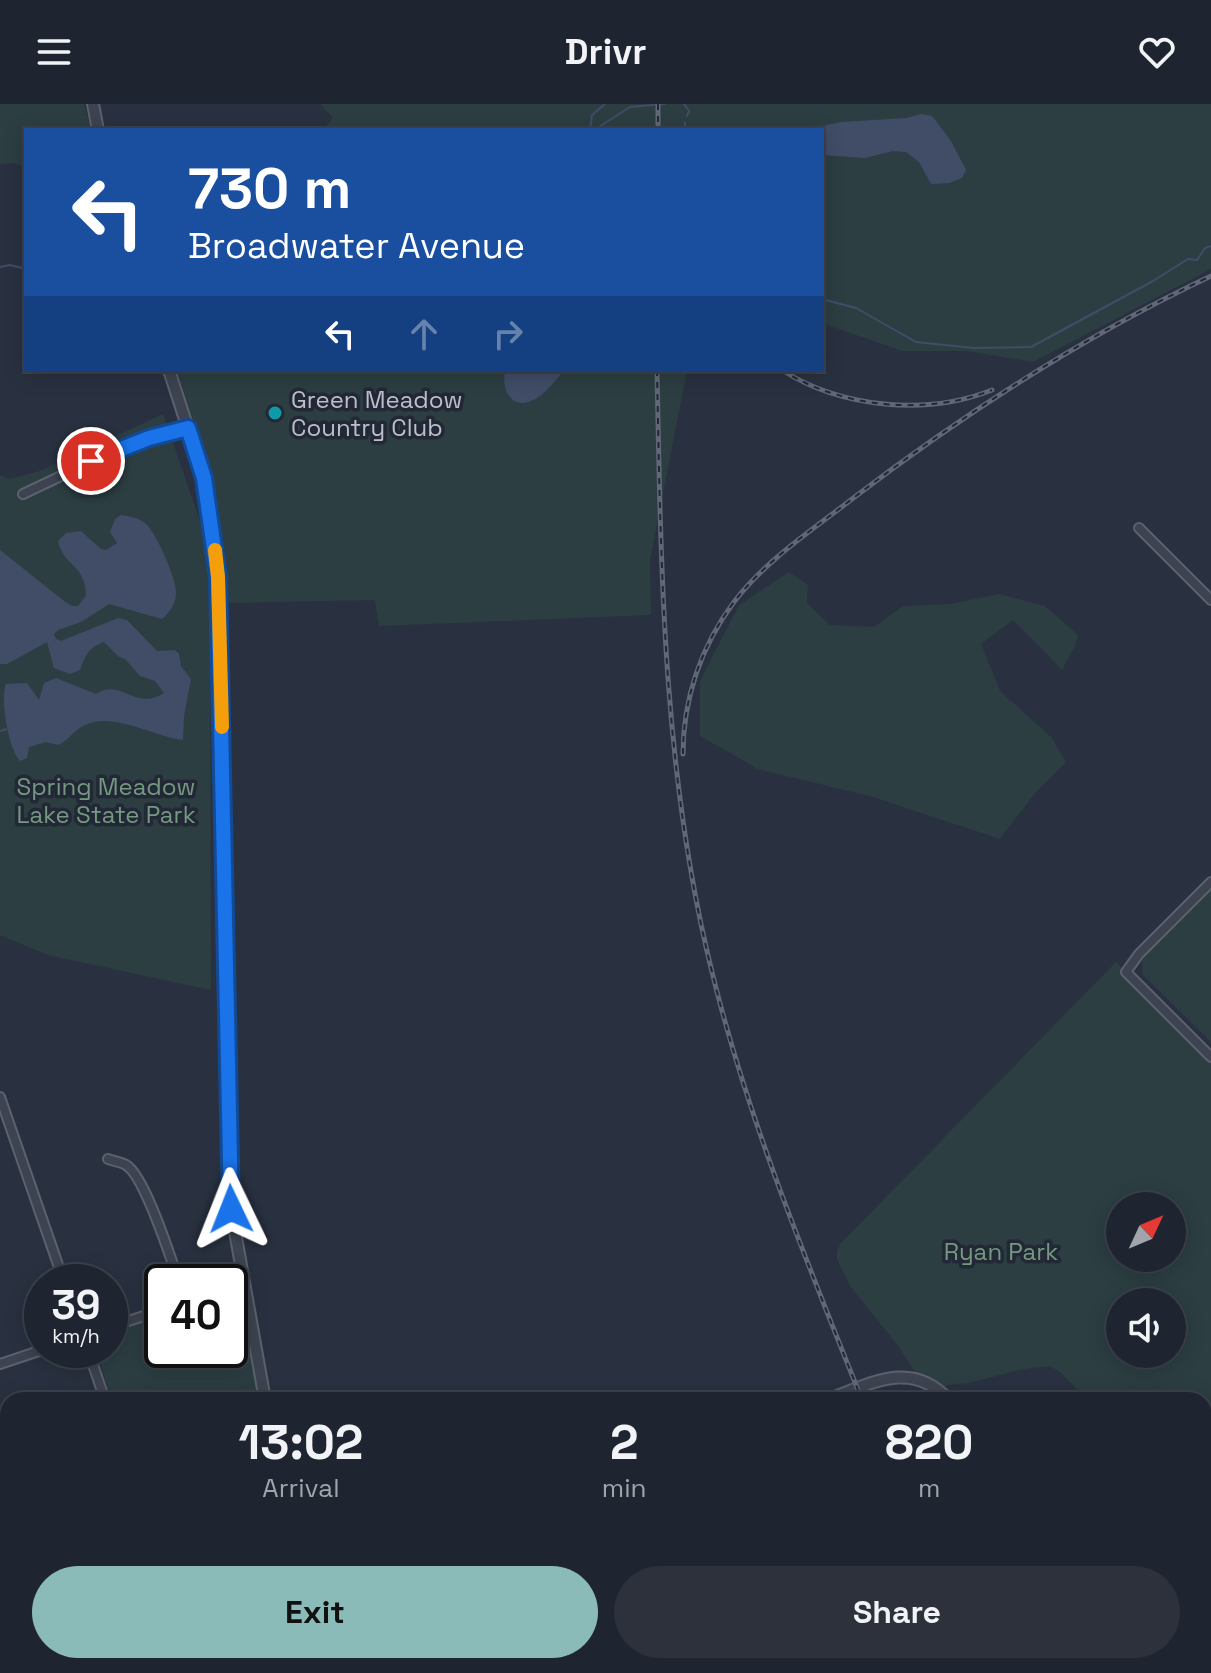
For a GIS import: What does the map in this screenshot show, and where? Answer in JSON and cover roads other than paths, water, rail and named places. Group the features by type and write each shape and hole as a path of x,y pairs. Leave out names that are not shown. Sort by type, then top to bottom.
{"street":[{"path":"93,104 98,128"},
{"path":"170,372 204,478 218,577 231,1209 264,1392"},
{"path":"23,494 118,449 188,428"},
{"path":"1139,528 1211,600"},
{"path":"1211,882 1144,949 1126,972 1211,1057"},
{"path":"0,1097 58,1264"},
{"path":"108,1159 129,1166 139,1182 173,1264"},
{"path":"0,1364 24,1356"},
{"path":"94,1368 102,1392"},
{"path":"852,1392 903,1376 927,1381 942,1392"}],"water":[{"path":"921,114 932,116 951,141 966,170 962,178 949,183 931,184 919,162 906,152 893,151 865,158 824,155 824,128 813,128 841,122 907,118"},
{"path":"505,372 563,372 541,395 521,403 510,398"},
{"path":"121,515 142,521 154,536 175,585 176,596 172,607 162,619 109,604 54,634 61,641 118,618 127,620 157,651 175,650 181,666 191,679 183,740 120,723 94,722 79,728 58,745 46,742 29,747 27,758 20,761 6,723 6,684 27,683 39,700 44,683 56,678 96,694 113,689 145,699 164,693 155,681 140,676 104,642 88,653 80,670 70,674 54,668 47,642 7,664 0,664 0,550 64,601 78,606 86,596 85,585 78,571 64,556 58,541 66,533 81,531 106,550 117,543 110,532 115,519"}],"waterway":[{"path":"590,128 592,115 605,104"},
{"path":"597,128 630,107 665,104"},
{"path":"684,104 689,111 687,116"},
{"path":"685,122 685,128"},
{"path":"824,300 856,308 916,342 974,348 1031,347 1188,259 1197,260 1205,248 1211,246"},
{"path":"0,267 10,265 24,268"},
{"path":"1,731 6,729"}],"railway":[{"path":"658,104 658,128"},
{"path":"683,754 690,693 703,655 734,602 775,559 895,467 981,407 1116,324 1211,276"},
{"path":"657,372 660,522 668,673 683,823 696,898 726,1027 743,1081 799,1242 859,1392"},
{"path":"786,372 831,393 885,404 940,403 992,390"}],"place":[{"name":"Green Meadow Country Club","path":"275,413"}],"park label":[{"name":"Spring Meadow Lake State Park","path":"106,800"},
{"name":"Ryan Park","path":"1001,1251"}]}
